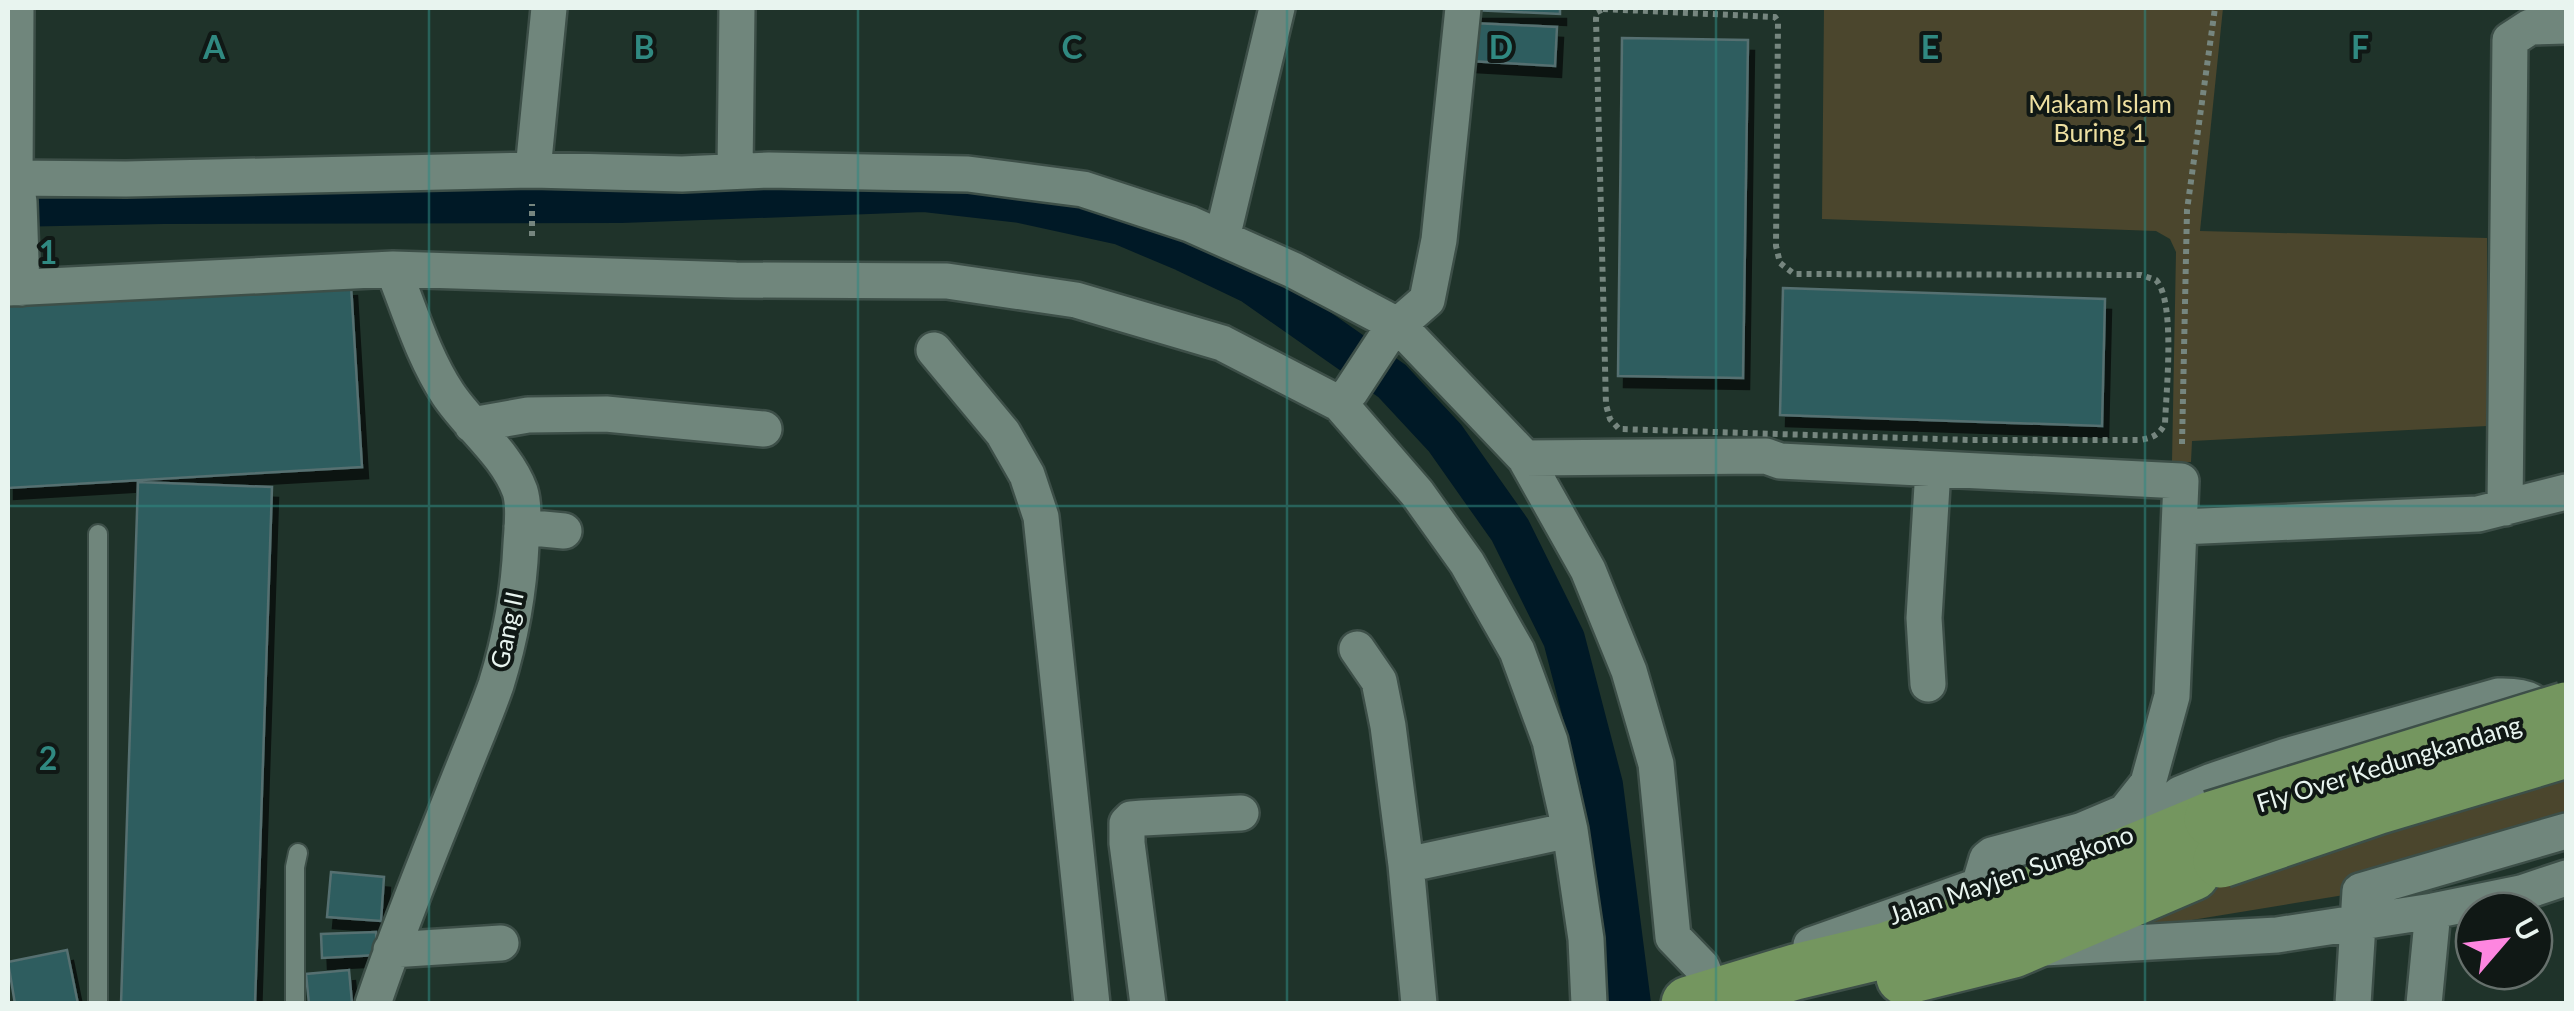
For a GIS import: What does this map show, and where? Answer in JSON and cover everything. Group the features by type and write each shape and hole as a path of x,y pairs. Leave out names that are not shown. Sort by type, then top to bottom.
{"main road":[{"name":"Fly Over Kedungkandang","path":"2208,851 2566,710"},
{"name":"Fly Over Kedungkandang","path":"2208,851 2566,752"},
{"path":"1705,1001 1794,972 1887,950 2208,851"},
{"path":"1705,1001 1799,1000 2014,950 2208,851"}],"street":[{"path":"16,8 17,283 393,269 948,282 1076,300 1222,343 1345,398 1468,564 1517,650 1550,741 1570,830 1586,940 1589,1004"},
{"path":"533,186 549,8"},
{"path":"735,171 736,8"},
{"path":"1222,238 1277,8"},
{"path":"1345,398 1394,330 1427,300 1439,240 1463,8"},
{"path":"2505,508 2510,40 2530,27 2566,26"},
{"path":"14,186 126,180 533,186 769,170 968,174 1084,189 1190,224 1293,270 1427,352 1524,458 1588,570 1629,671 1656,764 1672,936 1702,968 1705,1001"},
{"name":"Gang II","path":"373,1004 496,684 511,627 522,527 522,505 507,466 449,395 432,365 393,269"},
{"path":"934,350 1003,433 1027,476 1041,517 1092,1004"},
{"path":"472,425 528,415 606,414 764,428"},
{"path":"1524,458 1766,456 1780,462 2181,480 2172,696 2148,783 2125,812 2080,831 1992,855 1978,886"},
{"path":"1928,684 1924,618 1932,470"},
{"path":"2180,527 2478,514 2566,492"},
{"path":"522,527 564,531"},
{"path":"1357,649 1379,682 1388,726 1419,1004"},
{"name":"Jalan Mayjen Sungkono","path":"1705,1001 1781,955 2144,828 2180,794 2286,756 2498,696 2520,696 2540,706 2566,752"},
{"path":"1148,1004 1127,823 1143,818 1241,813"},
{"path":"1406,865 1570,830"},
{"path":"2353,1004 2360,891 2566,831"},
{"path":"2014,950 2277,935 2521,894 2566,878"},
{"path":"2424,1004 2434,911"},
{"path":"391,950 501,943"}],"lane":[{"path":"98,534 98,1004"},
{"path":"295,1004 298,853"}],"path":[{"path":"2181,480 2187,210 2215,8"},
{"path":"1603,9 1776,18 1780,25 1774,204 1780,263 1794,274 2142,276 2156,280 2164,294 2168,326 2165,424 2152,437 2140,440 1970,440 1619,429 1606,406 1597,12 1603,9"},
{"path":"532,240 533,186"}],"green space":[{"name":"Makam Islam Buring 1","path":"1824,8 2223,8 2200,231 2487,238 2487,426 2192,441 2191,462 2172,462 2176,252 2170,239 2156,231 1822,219"},
{"path":"2566,776 2566,843 2442,879 2143,928 2132,926 2233,876"}],"building":[{"path":"1560,8 1560,14 1473,10"},
{"path":"1472,23 1557,27 1555,66 1470,61"},
{"path":"1622,38 1748,40 1743,378 1618,376"},
{"path":"351,285 362,467 8,488 8,306"},
{"path":"1783,288 2105,299 2102,426 1780,415"},
{"path":"138,482 272,487 255,1004 121,1004"},
{"path":"331,872 384,877 381,921 327,917"},
{"path":"376,932 377,955 322,958 321,934"},
{"path":"67,950 78,1004 15,1004 8,962"},
{"path":"349,970 352,1003 309,1004 306,974"}],"waterway":[{"path":"8,206 621,202 923,191 1020,202 1121,224 1252,283 1392,381 1445,438 1510,530 1564,639 1602,785 1630,1004"}]}
